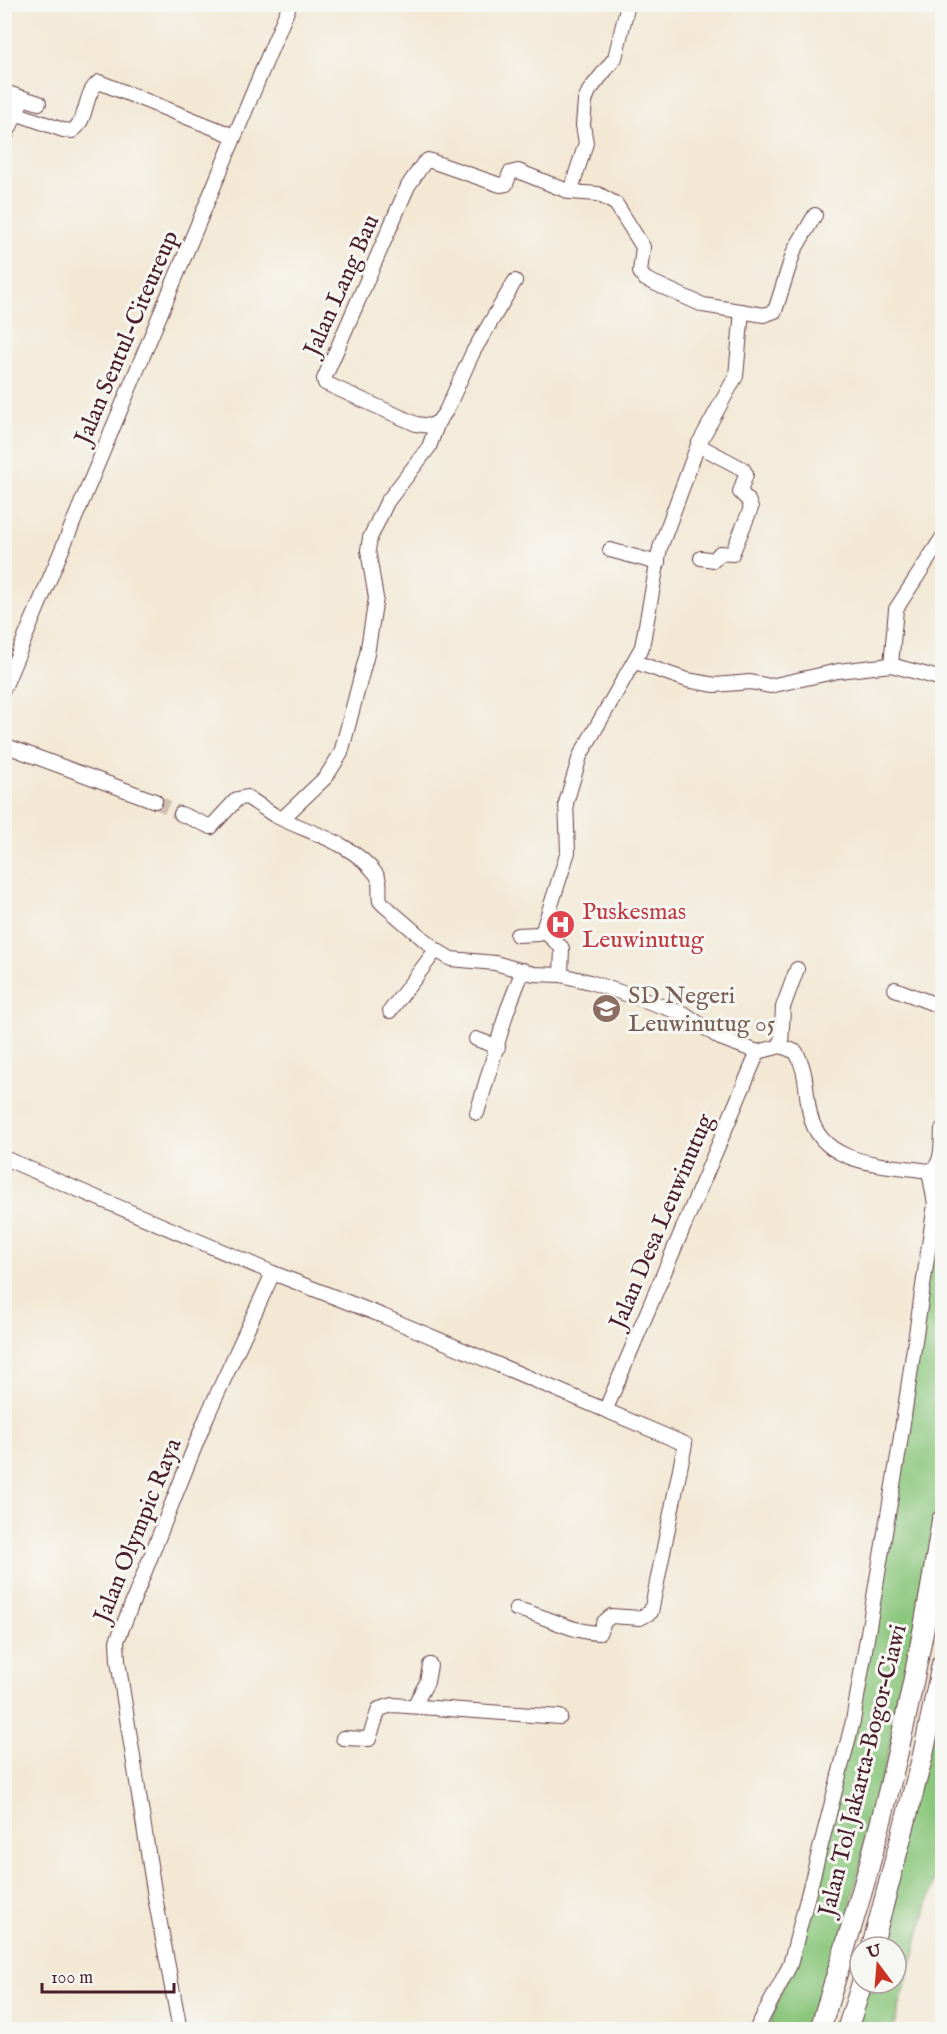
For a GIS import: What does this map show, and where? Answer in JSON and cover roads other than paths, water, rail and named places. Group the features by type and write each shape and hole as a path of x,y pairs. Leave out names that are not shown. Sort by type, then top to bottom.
{"highway":[{"name":"Jalan Tol Jakarta–Bogor–Ciawi","path":"820,2030 872,1855 887,1795 931,1592 942,1520"},
{"path":"875,1935 920,1766 942,1664"},
{"path":"847,2030 857,1995"}],"street":[{"name":"Jalan Sentul-Citeureup","path":"4,688 290,4"},
{"path":"628,4 615,58 589,91 585,101 583,125 586,143 570,192 598,194 616,204 643,247 640,272 645,279 703,305 764,315 775,311 794,251 815,215"},
{"path":"15,113 72,131 81,122 93,85 99,82 234,136"},
{"path":"4,92 39,103"},
{"path":"4,140 22,98"},
{"name":"Jalan Lang Bau","path":"438,422 430,426 416,424 332,387 324,379 408,186 428,160 500,185 506,184 510,173 518,171 570,192"},
{"path":"283,818 326,777 341,753 367,654 376,598 368,550 370,538 387,502 429,447 438,422 446,411 473,352 515,281"},
{"path":"541,932 568,852 566,803 580,756 635,662 647,629 660,548 698,445 734,383 742,311"},
{"path":"698,445 743,469 746,474 741,492 750,505 732,554 720,553 714,560 701,558"},
{"path":"891,665 896,609 942,538"},
{"path":"610,550 658,563"},
{"path":"635,662 687,680 715,685 750,682 770,686 838,672 891,665 942,679"},
{"path":"4,745 155,801"},
{"path":"181,814 211,827 237,799 247,796 283,818 328,838 362,862 376,874 380,881 380,901 436,950 451,959 495,963 545,976 561,975 685,1014 720,1038 758,1052 781,1046 791,1048 800,1059 807,1086 810,1116 818,1134 832,1150 855,1158 929,1171 935,1169 939,1163 942,1129"},
{"path":"517,935 541,932 562,948 561,975"},
{"path":"390,1011 436,950"},
{"path":"781,1046 783,1007 797,969"},
{"path":"477,1113 507,1011 523,970"},
{"path":"895,989 942,1007"},
{"path":"476,1039 498,1047"},
{"name":"Jalan Desa Leuwinutug","path":"606,1409 758,1052"},
{"path":"4,1158 273,1273 606,1409 685,1444 654,1610 640,1618 611,1616 604,1622 599,1633 568,1628 541,1615 516,1609"},
{"path":"756,2030 790,1965 853,1721 939,1205 929,1171"},
{"name":"Jalan Olympic Raya","path":"180,2030 155,1897 118,1661 117,1641 207,1416 273,1273"},
{"path":"414,1706 427,1682 430,1665"},
{"path":"343,1738 369,1739 381,1708 393,1705 560,1717"}],"tunnel":[{"path":"155,801 181,814"}],"place":[{"name":"Puskesmas Leuwinutug","path":"561,925"},
{"name":"SD Negeri Leuwinutug 05","path":"607,1009"}]}
